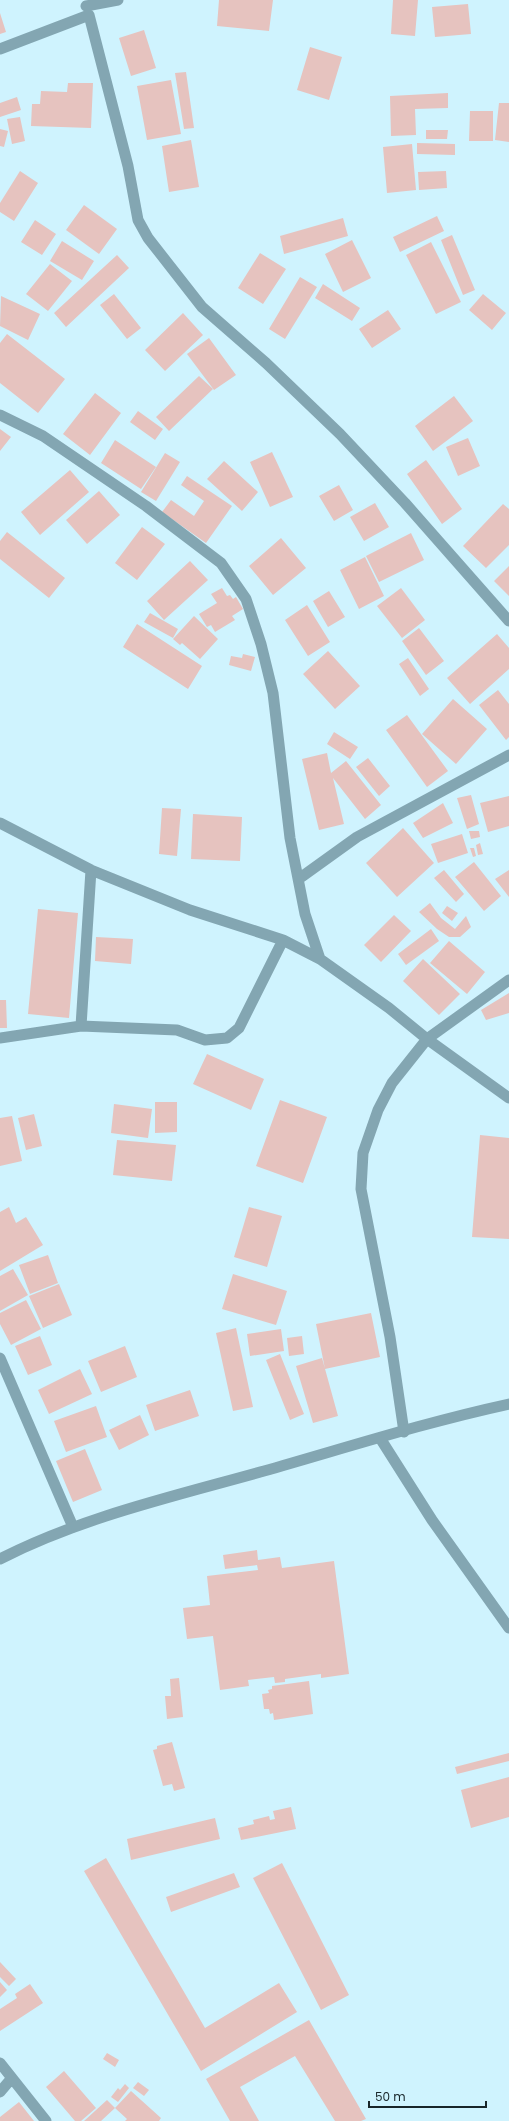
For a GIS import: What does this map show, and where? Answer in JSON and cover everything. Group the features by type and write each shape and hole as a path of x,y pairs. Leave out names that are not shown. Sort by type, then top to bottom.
{"street":[{"path":"0,49 87,7 118,0"},
{"path":"87,7 128,166 138,220 148,238 202,307 266,363 340,434 405,503 509,621"},
{"path":"0,415 43,436 146,506 221,563 246,599 261,644 273,693 290,838 300,878 305,914 320,959"},
{"path":"300,878 357,837 509,755"},
{"path":"0,823 91,870 190,910 283,940 320,959 389,1008 427,1039 509,1098"},
{"path":"81,1026 91,870"},
{"path":"0,1038 81,1026 177,1030 206,1040 227,1038 239,1028 283,940"},
{"path":"404,1432 390,1337 361,1189 363,1153 378,1110 392,1083 427,1039 509,980"},
{"path":"0,1358 73,1528"},
{"path":"0,1559 24,1546 73,1528 193,1490 509,1404"},
{"path":"380,1438 432,1520 509,1628"},
{"path":"0,2064 46,2121"},
{"path":"0,2092 11,2079"}],"building":[{"path":"219,0 273,0 269,31 217,26"},
{"path":"393,0 418,0 415,36 391,34"},
{"path":"468,4 471,34 435,37 432,7"},
{"path":"0,13 6,32 0,34"},
{"path":"144,30 156,68 131,76 119,38"},
{"path":"310,47 342,57 329,100 297,90"},
{"path":"186,72 194,128 184,129 175,73"},
{"path":"171,80 181,134 147,140 137,86"},
{"path":"68,83 93,83 91,128 31,126 32,104 40,104 41,91 67,92"},
{"path":"448,93 448,108 415,109 416,135 391,136 390,96"},
{"path":"17,97 21,110 0,117 0,103"},
{"path":"499,103 509,103 509,142 495,140"},
{"path":"470,111 493,111 493,141 469,141"},
{"path":"20,117 25,141 12,144 7,119"},
{"path":"0,129 8,131 4,147 0,146"},
{"path":"426,130 448,130 447,139 426,139"},
{"path":"191,140 199,187 169,192 162,146"},
{"path":"417,143 455,144 455,155 417,154"},
{"path":"412,144 416,190 387,193 383,147"},
{"path":"20,171 38,183 14,221 0,212 0,203"},
{"path":"446,171 447,188 419,190 418,172"},
{"path":"84,205 117,229 99,254 66,230"},
{"path":"437,216 444,231 400,252 393,237"},
{"path":"343,218 348,236 284,254 280,236"},
{"path":"35,220 56,234 42,255 21,242"},
{"path":"452,235 475,290 463,295 441,240"},
{"path":"352,240 371,278 343,292 325,254"},
{"path":"62,241 94,261 82,280 50,261"},
{"path":"431,242 461,302 436,314 406,255"},
{"path":"260,253 286,269 263,304 238,288"},
{"path":"117,255 129,268 66,327 54,313"},
{"path":"50,264 72,281 48,311 26,294"},
{"path":"300,277 317,287 285,339 269,329"},
{"path":"323,284 360,308 352,321 315,298"},
{"path":"114,294 141,328 127,339 100,305"},
{"path":"483,294 506,313 492,330 469,310"},
{"path":"1,296 40,314 28,340 0,326"},
{"path":"388,310 401,329 372,348 359,329"},
{"path":"183,313 203,335 165,371 145,350"},
{"path":"7,334 65,379 38,413 0,383 0,343"},
{"path":"209,338 236,375 214,390 187,354"},
{"path":"199,376 213,389 169,431 156,417"},
{"path":"95,393 121,413 90,455 63,434"},
{"path":"454,396 473,421 433,451 415,426"},
{"path":"138,411 163,429 155,440 130,422"},
{"path":"0,429 11,437 0,451"},
{"path":"468,438 480,466 458,476 446,447"},
{"path":"115,440 156,467 141,489 101,463"},
{"path":"272,452 293,497 270,507 250,462"},
{"path":"165,453 180,462 156,501 141,492"},
{"path":"426,460 462,509 442,524 407,474"},
{"path":"224,461 258,492 242,511 207,479"},
{"path":"70,470 89,492 40,535 21,512"},
{"path":"187,476 232,506 206,543 162,512 171,500 194,516 204,501 181,485"},
{"path":"339,485 353,510 334,521 319,496"},
{"path":"99,491 120,515 87,544 66,520"},
{"path":"375,503 389,527 364,541 350,517"},
{"path":"503,504 509,509 509,545 486,568 463,546"},
{"path":"142,527 165,544 137,580 115,563"},
{"path":"7,532 65,578 49,598 0,559 0,541"},
{"path":"411,533 424,560 379,582 366,556"},
{"path":"281,538 306,568 273,595 249,566"},
{"path":"365,557 384,596 359,609 340,570"},
{"path":"190,561 208,580 164,620 147,601"},
{"path":"509,566 509,596 494,581"},
{"path":"222,588 227,596 230,595 233,599 236,597 243,609 232,616 235,620 215,632 211,625 207,627 199,614 217,603 211,594"},
{"path":"401,588 425,620 402,638 377,606"},
{"path":"329,591 345,617 328,627 313,601"},
{"path":"307,605 330,642 308,656 285,620"},
{"path":"150,613 178,629 173,638 144,622"},
{"path":"194,616 218,639 200,659 182,643 180,645 173,639"},
{"path":"137,624 202,666 188,689 123,647"},
{"path":"419,628 444,661 426,675 402,641"},
{"path":"497,634 509,648 509,669 470,704 447,678"},
{"path":"328,651 360,686 335,709 303,674"},
{"path":"243,654 255,657 251,671 229,665 231,656 242,658"},
{"path":"408,658 429,689 420,696 399,664"},
{"path":"498,690 509,704 509,737 506,740 479,705"},
{"path":"453,699 487,729 456,764 422,734"},
{"path":"407,715 448,771 427,787 386,730"},
{"path":"334,732 358,747 350,759 327,744"},
{"path":"327,753 331,773 346,761 381,805 365,819 333,778 344,824 319,830 302,759"},
{"path":"368,758 390,786 379,796 356,767"},
{"path":"471,795 479,824 467,829 457,798"},
{"path":"509,796 509,826 488,832 480,803"},
{"path":"443,803 453,823 423,838 413,823"},
{"path":"162,808 181,809 177,856 159,854"},
{"path":"193,814 242,817 240,861 191,859"},
{"path":"403,828 434,863 397,897 366,863"},
{"path":"469,831 479,831 480,837 471,839"},
{"path":"462,834 468,853 438,863 431,844"},
{"path":"480,843 483,854 478,855 476,845"},
{"path":"470,848 474,848 476,856 473,857"},
{"path":"474,862 501,896 484,911 455,877"},
{"path":"444,870 464,894 456,902 434,878"},
{"path":"509,870 509,897 495,879"},
{"path":"430,903 441,918 455,929 466,916 471,927 460,937 449,937 437,929 419,912"},
{"path":"447,906 458,913 452,921 442,913"},
{"path":"38,909 78,913 69,1018 28,1014"},
{"path":"394,915 411,931 381,962 364,945"},
{"path":"431,929 439,941 406,965 398,954"},
{"path":"96,937 133,939 131,964 95,961"},
{"path":"449,941 485,972 467,994 430,963"},
{"path":"423,959 460,994 439,1015 403,981"},
{"path":"509,993 509,1013 486,1020 481,1010"},
{"path":"0,1000 6,1000 7,1028 0,1028"},
{"path":"207,1054 264,1079 251,1110 193,1084"},
{"path":"280,1100 327,1117 303,1183 256,1166"},
{"path":"155,1102 177,1102 177,1132 155,1133"},
{"path":"114,1104 152,1109 148,1138 111,1133"},
{"path":"34,1114 42,1146 26,1150 18,1118"},
{"path":"12,1116 22,1161 0,1166 0,1118"},
{"path":"480,1135 509,1138 509,1239 472,1237"},
{"path":"117,1140 176,1145 172,1181 113,1175"},
{"path":"9,1207 16,1223 26,1217 43,1245 0,1271 0,1212"},
{"path":"249,1207 282,1216 267,1267 234,1257"},
{"path":"48,1255 58,1283 30,1294 19,1265"},
{"path":"13,1269 28,1295 0,1311 0,1276"},
{"path":"233,1274 287,1291 276,1325 222,1309"},
{"path":"59,1284 72,1315 43,1328 29,1296"},
{"path":"26,1300 41,1329 11,1345 0,1324 0,1313"},
{"path":"371,1313 380,1357 325,1369 316,1324"},
{"path":"236,1328 253,1407 233,1411 216,1333"},
{"path":"281,1329 284,1351 250,1356 247,1334"},
{"path":"40,1336 52,1365 28,1375 15,1346"},
{"path":"302,1336 304,1354 289,1356 287,1338"},
{"path":"125,1346 137,1377 101,1392 88,1361"},
{"path":"280,1354 304,1414 290,1420 266,1360"},
{"path":"322,1358 338,1416 313,1423 296,1366"},
{"path":"80,1369 92,1394 49,1414 38,1390"},
{"path":"190,1390 199,1416 155,1431 146,1405"},
{"path":"96,1406 107,1437 66,1452 54,1421"},
{"path":"140,1415 149,1435 119,1450 109,1430"},
{"path":"85,1449 102,1490 73,1502 56,1461"},
{"path":"257,1550 258,1560 280,1557 282,1568 334,1561 349,1674 321,1678 321,1674 285,1679 285,1682 275,1683 274,1677 248,1680 249,1686 220,1690 213,1636 187,1639 183,1608 210,1605 207,1576 258,1570 257,1565 225,1569 223,1555"},
{"path":"179,1678 183,1717 167,1719 165,1696 171,1696 170,1679"},
{"path":"309,1681 313,1714 274,1720 273,1713 270,1714 269,1709 264,1709 262,1694 269,1693 268,1690 272,1689 272,1686"},
{"path":"172,1742 185,1788 174,1791 172,1784 163,1786 153,1750 157,1749 157,1746"},
{"path":"509,1753 509,1761 457,1774 455,1767"},
{"path":"509,1777 509,1817 471,1828 461,1790"},
{"path":"291,1807 296,1829 241,1840 238,1828 254,1824 253,1820 269,1816 270,1820 275,1819 273,1811"},
{"path":"215,1818 220,1839 131,1860 127,1839"},
{"path":"106,1858 205,2028 279,1983 297,2012 201,2071 84,1871"},
{"path":"282,1863 349,1995 321,2010 253,1878"},
{"path":"234,1873 240,1887 171,1912 166,1897"},
{"path":"0,1962 16,1979 9,1986 0,1977"},
{"path":"0,1982 7,1990 0,1997"},
{"path":"30,1984 43,2003 0,2031 0,2009 17,1998 15,1994"},
{"path":"309,2020 366,2119 361,2121 335,2121 295,2056 240,2087 259,2121 230,2121 206,2079"},
{"path":"107,2053 119,2060 115,2067 103,2059"},
{"path":"64,2071 96,2108 81,2121 75,2121 46,2087"},
{"path":"138,2082 149,2090 144,2096 133,2088"},
{"path":"125,2084 129,2088 118,2102 111,2097 118,2088 120,2090"},
{"path":"131,2091 161,2118 159,2121 125,2121 127,2119 115,2108"},
{"path":"107,2100 115,2108 101,2121 84,2121"},
{"path":"19,2102 34,2121 0,2121 0,2117"}]}
